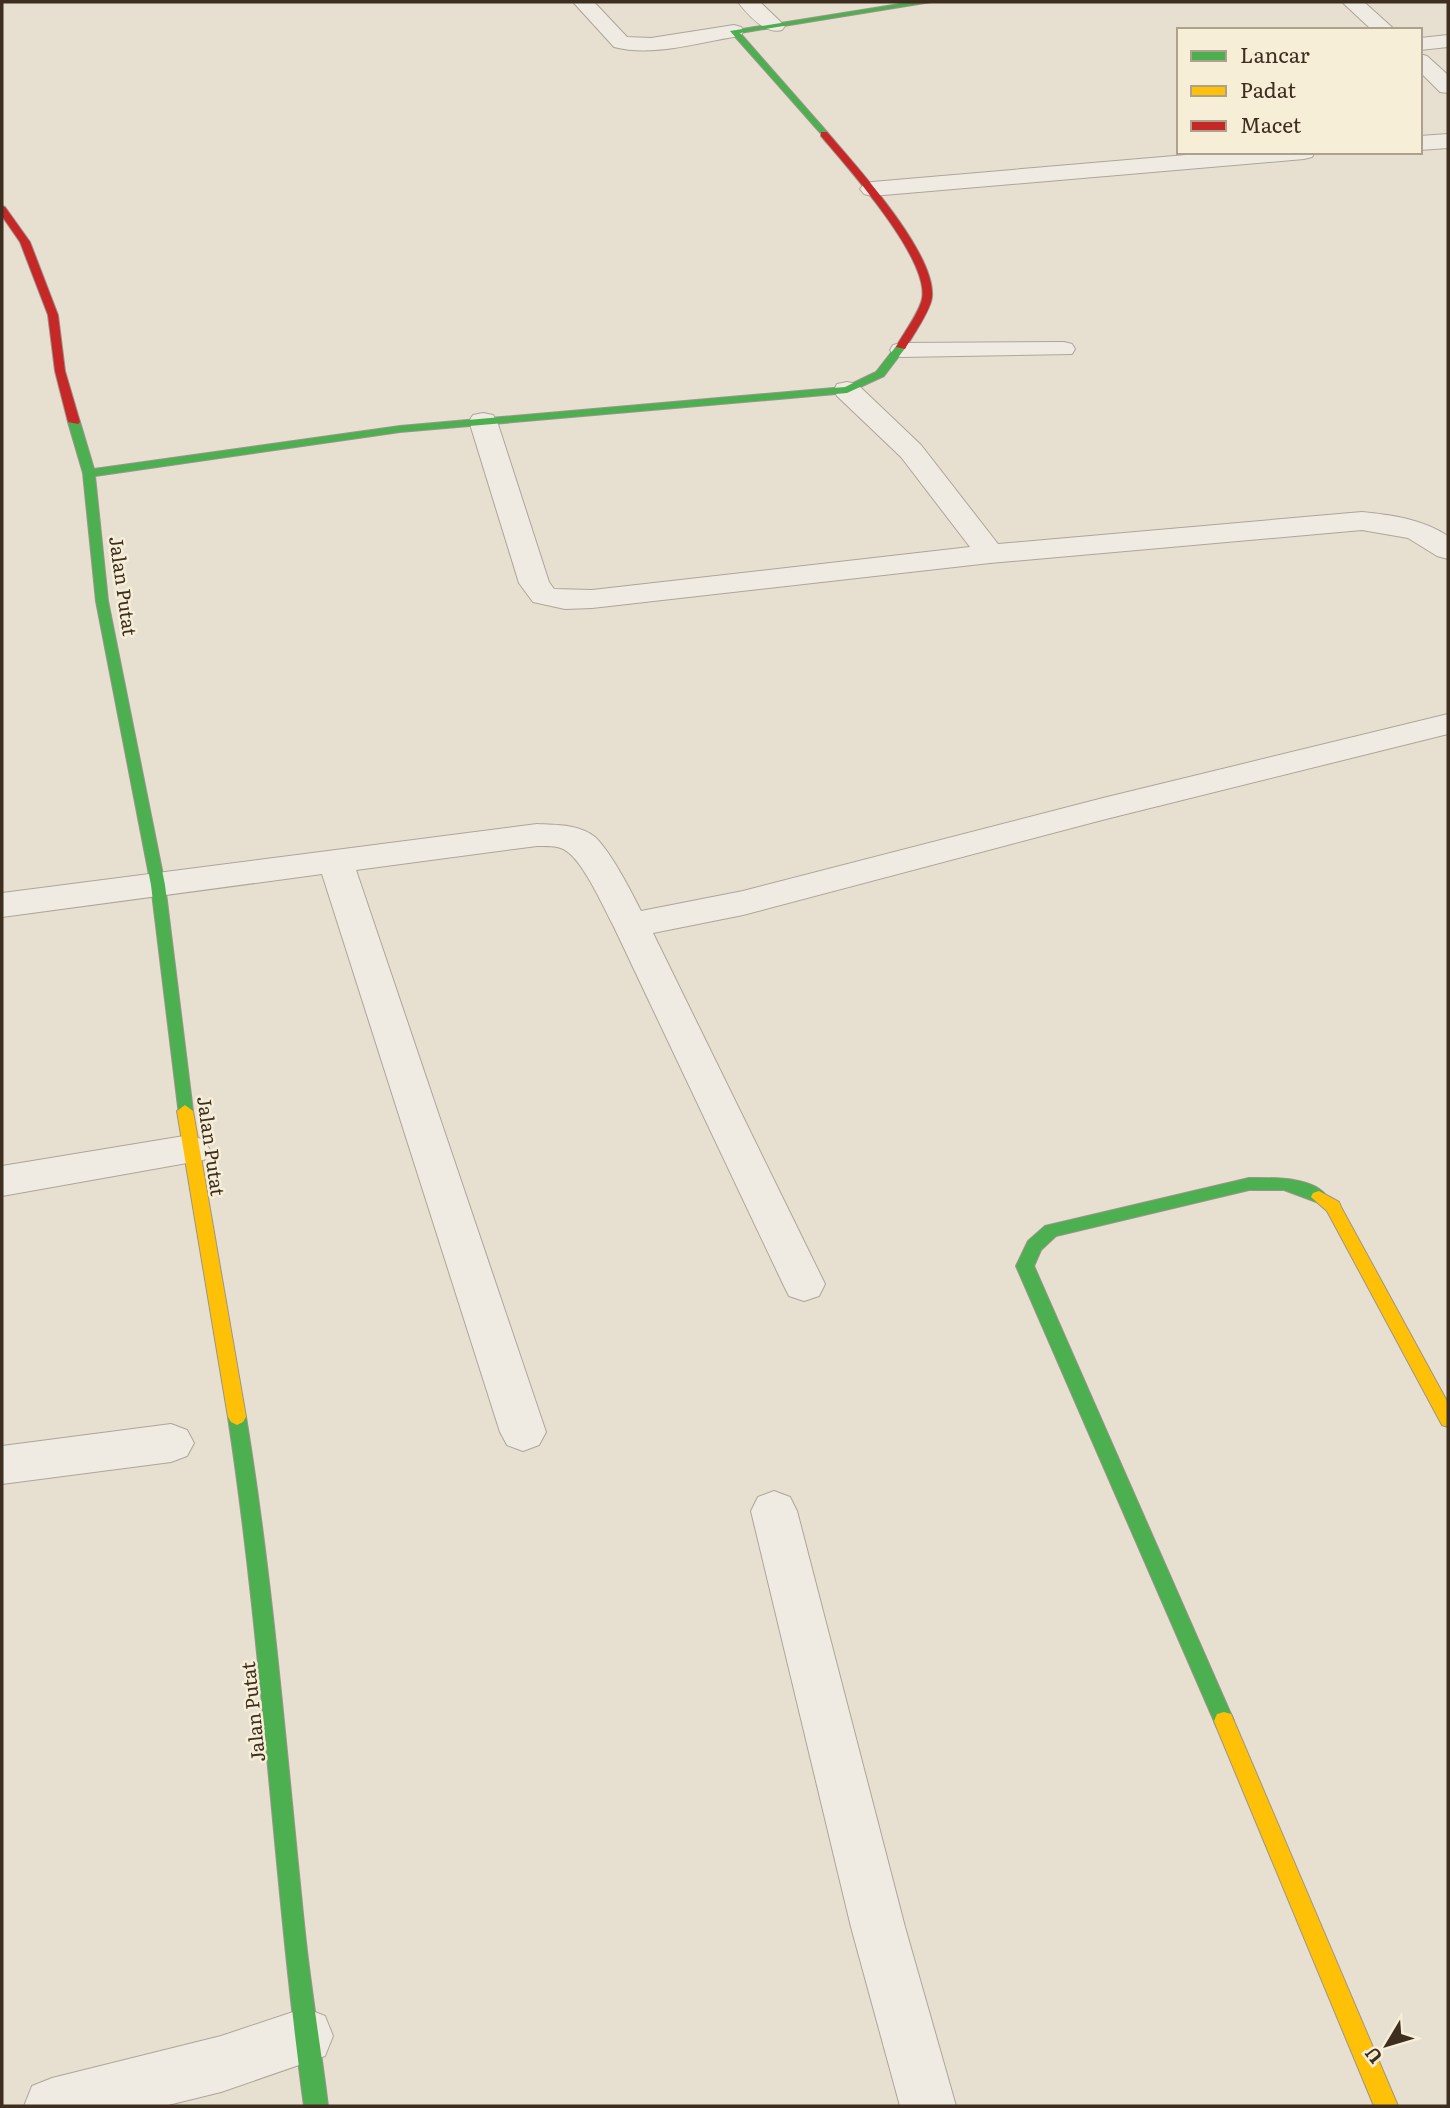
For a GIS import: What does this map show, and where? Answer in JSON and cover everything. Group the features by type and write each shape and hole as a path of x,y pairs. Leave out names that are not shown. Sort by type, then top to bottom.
{"street":[{"path":"583,2 621,43 652,44 920,2"},
{"path":"748,2 775,26"},
{"path":"1352,2 1383,28"},
{"path":"89,473 360,434 847,390 879,375 901,350 929,293 925,270 872,189 734,31"},
{"path":"1422,44 1448,41"},
{"path":"1422,62 1448,87"},
{"path":"1422,143 1448,141"},
{"path":"872,189 1281,154"},
{"name":"Jalan Putat","path":"2,209 25,242 53,315 60,372 89,473 102,601 158,885 190,1150 240,1433 264,1614 305,2036 316,2106"},
{"path":"847,390 911,452 990,554"},
{"path":"483,421 526,565 534,583 544,596 565,600 606,598 990,554 1362,521 1403,525 1434,537 1448,550"},
{"path":"631,925 743,903 1103,809 1448,724"},
{"path":"2,905 537,835 563,836 582,845 631,925 804,1284"},
{"path":"336,862 523,1432"},
{"path":"2,1181 190,1150"},
{"path":"1386,2106 1193,1646 1025,1266 1030,1247 1037,1239 1051,1231 1249,1184 1284,1184 1311,1192 1333,1208 1448,1420"},
{"path":"2,1465 171,1443"},
{"path":"774,1511 878,1927 928,2106"},
{"path":"52,2106 221,2064 305,2036"}],"lane":[{"path":"901,350 1064,349"}],"traffic: fast":[{"path":"824,134 734,31 927,2"},
{"path":"89,473 400,429 847,390 880,374 901,347"},
{"path":"74,422 89,473 102,601 158,885 185,1111"},
{"path":"1224,1721 1025,1266 1034,1246 1051,1231 1249,1184 1284,1184 1312,1192 1319,1197"},
{"path":"237,1417 261,1589 294,1934 316,2106"}],"traffic: slow":[{"path":"185,1111 237,1417"},
{"path":"1319,1197 1333,1207 1448,1420"},
{"path":"1224,1721 1386,2106"}],"traffic: jam":[{"path":"824,134 889,214 919,262 927,283 927,300 901,347"},
{"path":"2,209 25,242 53,315 60,371 74,422"}]}
